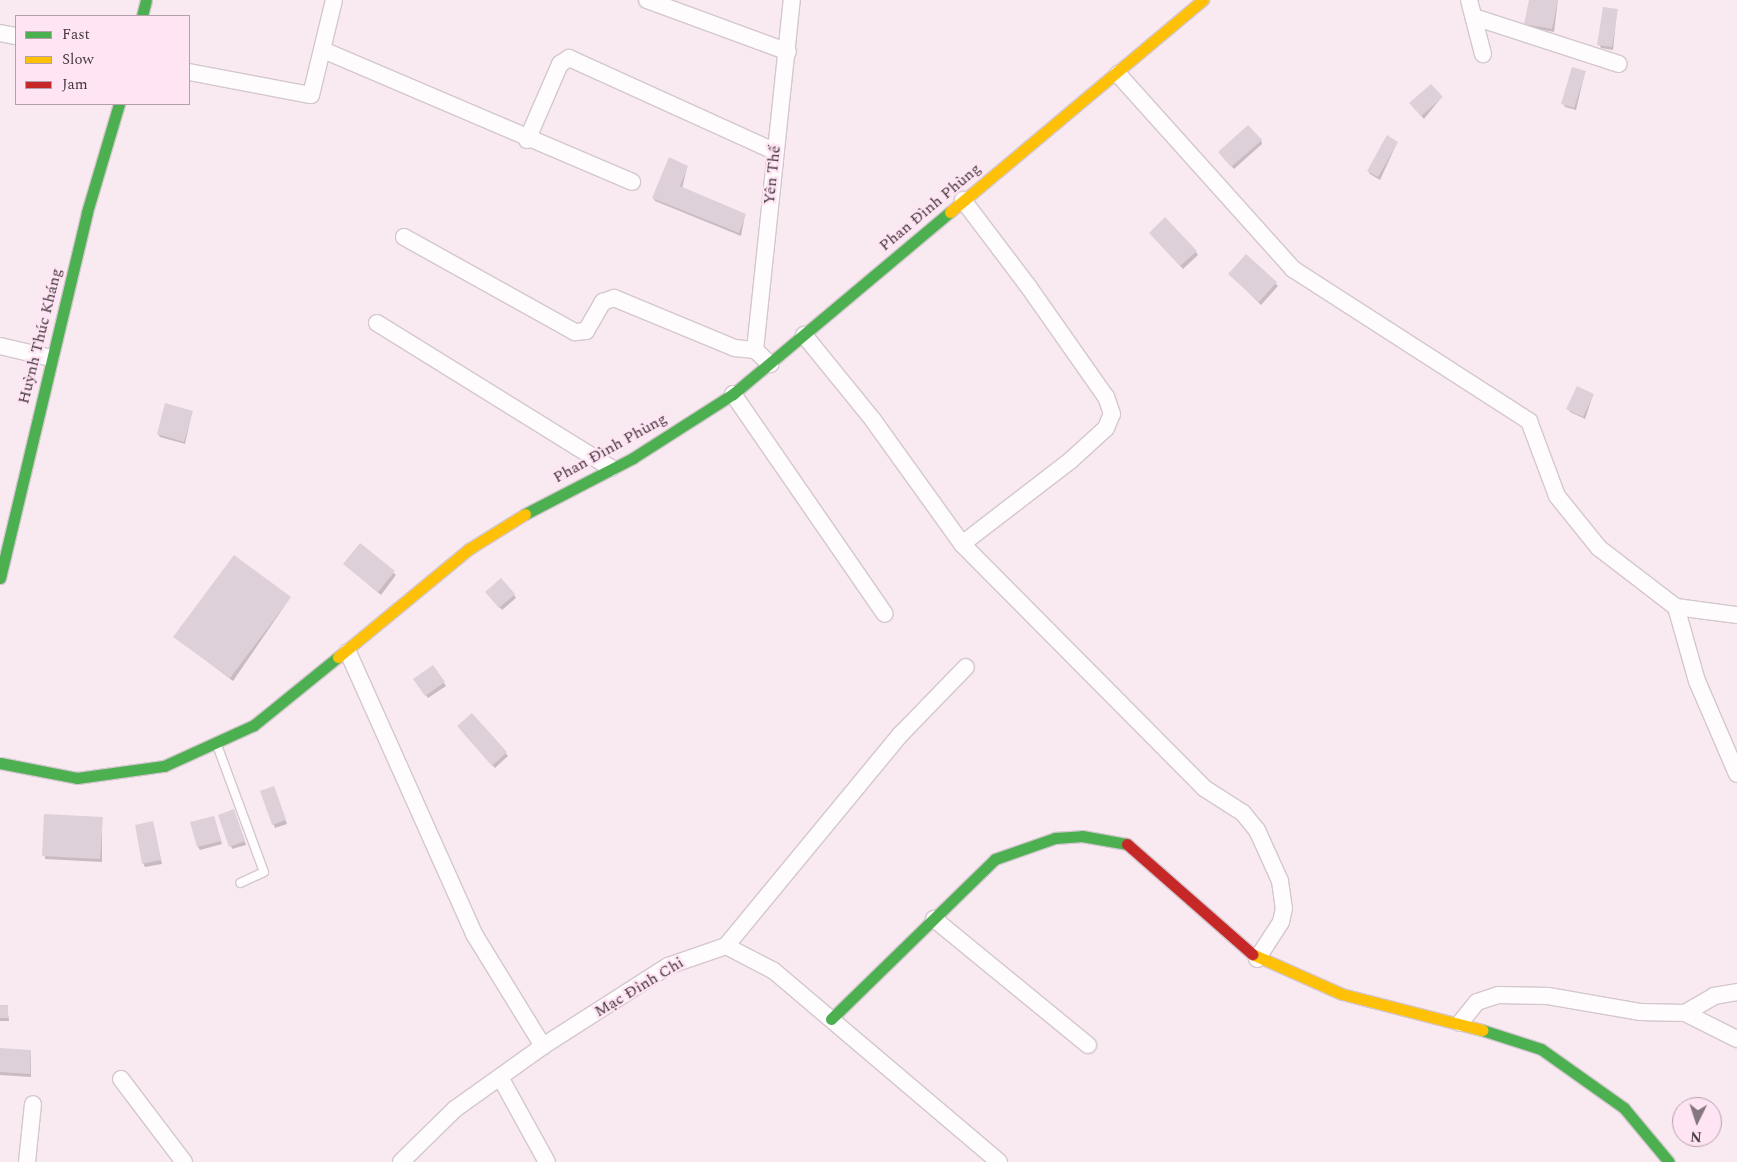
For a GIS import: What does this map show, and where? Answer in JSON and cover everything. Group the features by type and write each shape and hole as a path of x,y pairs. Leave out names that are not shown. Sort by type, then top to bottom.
{"street":[{"path":"142,15 146,0"},
{"path":"190,72 308,96 314,92 334,0"},
{"path":"647,0 788,52"},
{"name":"Yên Thế","path":"755,350 774,151 788,52 792,0"},
{"name":"Phan Đình Phùng","path":"0,763 77,778 122,775 164,766 217,744 254,725 348,652 469,549 611,468 733,394 963,200 1118,74 1203,0"},
{"path":"1469,0 1484,54"},
{"path":"1474,17 1619,64"},
{"path":"0,33 15,36"},
{"path":"323,50 527,140 632,182"},
{"path":"527,140 560,64 568,58 774,151"},
{"path":"1118,74 1293,269 1529,421 1557,496 1575,524 1648,588 1676,606 1737,615"},
{"name":"Huỳnh Thúc Kháng","path":"0,578 51,358 119,105"},
{"path":"962,544 1071,460 1106,428 1112,414 1106,397 1040,302 963,200"},
{"path":"404,237 575,332 586,331 604,302 614,298 735,348 755,350 770,364"},
{"path":"377,323 611,468"},
{"path":"804,335 873,420 962,544 1204,788 1242,813 1257,830 1280,881 1284,908 1281,922 1257,959"},
{"path":"0,346 51,358"},
{"path":"733,394 885,614"},
{"path":"1676,606 1698,681 1737,774"},
{"path":"348,652 474,934 543,1046"},
{"path":"966,667 901,734 726,946 774,971 999,1162"},
{"path":"831,1019 995,859 1055,838 1082,836 1125,843 1257,959 1342,994 1460,1023 1541,1049 1624,1108 1669,1162"},
{"path":"934,919 1088,1045"},
{"name":"Mạc Đỉnh Chi","path":"402,1162 455,1109 543,1046 668,966 726,946"},
{"path":"1685,1013 1714,996 1737,992"},
{"path":"1460,1023 1478,1002 1498,995 1548,996 1640,1012 1685,1013 1737,1039"},
{"path":"500,1077 547,1162"},
{"path":"121,1079 184,1162"},
{"path":"27,1162 33,1104"}],"lane":[{"path":"217,744 264,872 240,883"}],"building":[{"path":"1529,0 1558,0 1552,29 1524,24"},
{"path":"1603,7 1618,9 1612,47 1597,45"},
{"path":"1572,67 1586,71 1574,108 1561,104"},
{"path":"1431,84 1443,97 1421,116 1409,103"},
{"path":"1248,125 1262,140 1231,167 1218,152"},
{"path":"1387,135 1398,142 1378,177 1367,171"},
{"path":"669,157 688,166 680,186 746,214 739,233 652,198"},
{"path":"1165,217 1197,251 1180,266 1149,233"},
{"path":"1246,254 1277,282 1259,302 1228,274"},
{"path":"1577,386 1594,394 1583,417 1566,409"},
{"path":"165,403 193,411 184,442 157,434"},
{"path":"360,543 395,571 378,592 343,564"},
{"path":"234,555 291,597 230,678 173,637"},
{"path":"501,578 515,594 499,608 485,592"},
{"path":"433,665 445,682 425,696 413,679"},
{"path":"472,713 507,752 492,766 457,726"},
{"path":"274,786 286,820 272,825 260,791"},
{"path":"234,809 245,841 229,847 218,815"},
{"path":"44,814 103,817 100,859 42,856"},
{"path":"214,816 221,841 197,847 190,822"},
{"path":"153,821 161,860 142,864 135,825"},
{"path":"0,1005 8,1005 8,1018 0,1018"},
{"path":"0,1048 31,1050 30,1074 0,1072"}],"traffic: fast":[{"path":"142,15 146,0"},
{"path":"0,578 87,212 119,105"},
{"path":"525,514 633,458 733,394 950,212"},
{"path":"0,763 77,778 164,766 254,725 338,657"},
{"path":"831,1019 995,859 1055,838 1082,836 1127,844"},
{"path":"1482,1030 1541,1049 1624,1108 1669,1162"}],"traffic: slow":[{"path":"950,212 1203,0"},
{"path":"338,657 469,549 525,514"},
{"path":"1252,954 1342,994 1482,1030"}],"traffic: jam":[{"path":"1127,844 1252,954"}]}
